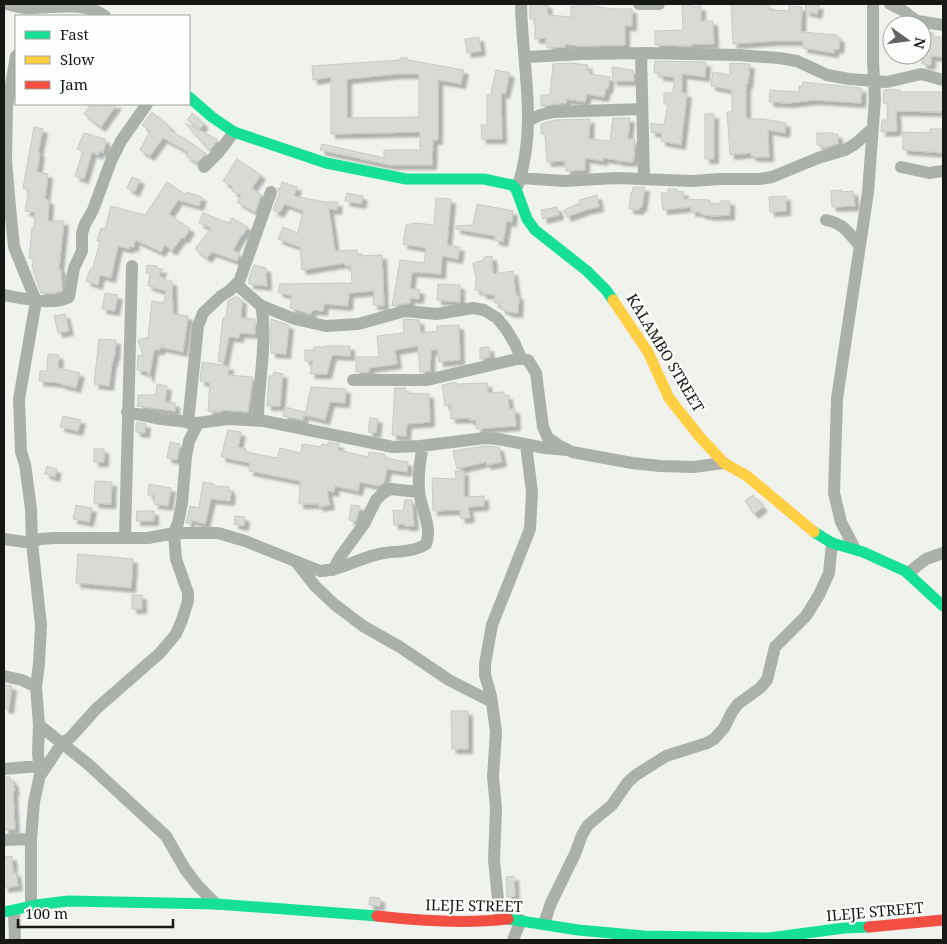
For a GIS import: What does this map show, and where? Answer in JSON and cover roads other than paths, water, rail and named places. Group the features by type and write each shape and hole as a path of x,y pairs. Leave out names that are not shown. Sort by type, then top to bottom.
{"street":[{"path":"6,4 23,12 77,7 100,11"},
{"path":"639,4 659,4"},
{"path":"855,549 841,522 834,493 838,399 853,283 868,192 875,99 873,4"},
{"path":"890,4 917,21 943,25"},
{"path":"518,5 526,58 528,121 527,145 518,184"},
{"path":"641,53 644,178"},
{"path":"526,58 582,54 641,53 738,55 796,61 827,75 849,79 887,82 921,74 943,80"},
{"path":"15,62 7,107 6,160 14,247 36,301 19,399 21,452 25,464 31,509 32,543 41,625 36,687 40,771 34,802 31,839 31,906"},
{"path":"190,98 212,117 234,132 326,163 414,179 463,178 497,180 512,185 644,178 692,181 760,179 772,177 818,158 845,150 872,129"},
{"path":"4,295 36,301 56,301 69,297 74,268 82,251 82,233 85,224 93,210 111,162 121,142 147,105"},
{"path":"528,121 540,115 554,112 642,109"},
{"path":"204,167 219,152 234,132"},
{"path":"901,167 929,173 943,171"},
{"name":"KALAMBO STREET","path":"518,184 527,219 535,230 587,271 611,296 648,352 669,398 698,436 724,462 747,476 816,534 832,543 855,549 908,573 943,606"},
{"path":"40,771 62,743 70,738 96,709 160,653 176,634 182,620 188,595 176,559 174,533 182,504 183,469 192,432 198,326 203,313 236,284 242,273 271,192"},
{"path":"826,220 843,226 860,246"},
{"path":"125,537 128,481 127,412 132,266"},
{"path":"236,284 261,305 296,319 332,326 358,324 405,311 437,314 473,308 491,313 497,318 515,344 520,358"},
{"path":"258,420 263,340 261,305"},
{"path":"353,380 427,380 520,358 528,360 536,372 543,427 548,438 567,450 607,459 660,466 693,467 724,462"},
{"path":"127,412 193,423 228,419 258,420 385,446 423,446 485,438 567,450"},
{"path":"500,919 494,860 496,808 493,777 496,732 492,702 485,675 488,642 492,625 530,529 532,492 526,445"},
{"path":"4,539 32,543 37,540 55,538 148,538 174,533 211,533 229,535 320,571 333,570 359,559 383,553 417,549 426,544 429,532 419,492 423,446"},
{"path":"333,570 364,524 376,500 382,494 391,489 419,492"},
{"path":"544,924 551,903 576,854 583,831 588,825 612,805 628,782 636,775 666,756 714,740 724,728 738,704 760,688 767,680 775,647 806,616 826,580 829,573 832,543"},
{"path":"908,573 926,559 943,553"},
{"path":"297,563 321,592 363,626 400,647 449,680 492,702"},
{"path":"4,676 22,680 36,687"},
{"path":"39,725 62,743 166,836 198,886 216,904"},
{"path":"4,769 40,771"},
{"path":"4,840 31,839"},
{"name":"ILEJE STREET","path":"9,912 31,906 68,901 216,904 415,920 484,922 500,919 521,920 578,930 644,936 768,939 844,928 943,920"},
{"path":"9,912 15,940"},
{"path":"513,940 521,920"}]}
